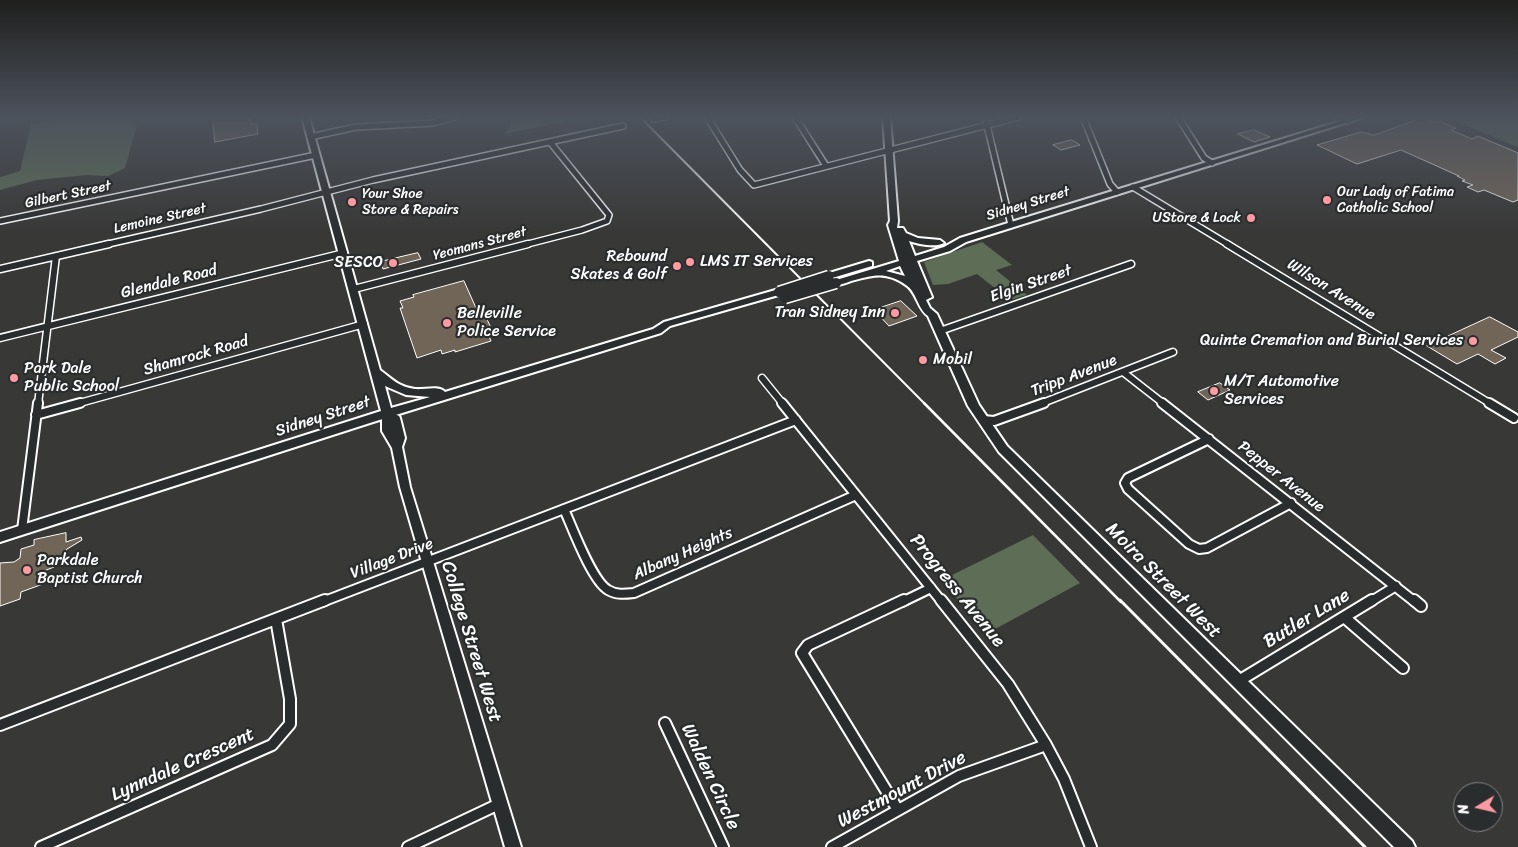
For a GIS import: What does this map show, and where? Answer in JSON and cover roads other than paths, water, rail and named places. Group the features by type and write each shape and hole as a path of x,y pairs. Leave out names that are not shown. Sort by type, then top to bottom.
{"main road":[{"name":"College Street West","path":"316,157 377,371 387,413"},
{"name":"Moira Street West","path":"889,157 894,221 892,225 933,310 932,314 974,406 1002,449 1406,847"},
{"name":"Sidney Street","path":"0,537 470,387 657,331 672,330 700,323 782,295 906,257 947,249 963,240 1011,224 1233,157"},
{"name":"Moira Street West","path":"894,221 902,235 913,285 926,310 932,314"},
{"path":"902,235 917,241 940,243"},
{"name":"Sidney Street","path":"832,279 866,273 940,243 963,240"},
{"path":"866,273 892,274 904,278 913,285"},
{"path":"377,371 384,382 395,388 414,393 432,393 470,387"}],"street":[{"name":"Gilbert Street","path":"0,221 309,157"},
{"name":"Lemoine Street","path":"0,269 326,194 348,186 483,157"},
{"name":"Yeomans Street","path":"354,290 582,230 607,221 608,217 592,193 562,157"},
{"path":"732,157 740,170 754,185 863,157"},
{"path":"820,157 826,166"},
{"path":"995,157 1011,224"},
{"path":"1099,157 1110,184 1117,192"},
{"path":"1203,157 1212,163"},
{"name":"Wilson Avenue","path":"1133,187 1514,418"},
{"name":"Glendale Road","path":"0,338 344,253"},
{"path":"22,530 56,256"},
{"name":"Elgin Street","path":"940,331 1131,264"},
{"name":"Shamrock Road","path":"36,415 364,324"},
{"name":"Tripp Avenue","path":"983,420 994,421 1007,417 1174,352"},
{"name":"Pepper Avenue","path":"1123,372 1421,606"},
{"name":"Progress Avenue","path":"762,378 1002,676 1046,746 1064,779 1091,847"},
{"name":"College Street West","path":"387,413 385,421 391,441 397,446 405,487 426,562 513,847"},
{"name":"Village Drive","path":"0,725 796,420"},
{"path":"1209,439 1128,478 1125,483 1128,489 1189,544 1199,549 1207,548 1291,503"},
{"name":"Albany Heights","path":"564,508 597,580 611,594 622,595 634,592 856,495"},
{"name":"Butler Lane","path":"1237,682 1396,586"},
{"path":"898,810 802,654 808,645 931,588"},
{"path":"1344,617 1403,668"},
{"name":"Lynndale Crescent","path":"41,847 272,745 290,724 290,699 276,619"},
{"name":"Walden Circle","path":"665,723 723,847"},
{"name":"Westmount Drive","path":"832,847 959,776 1046,746"},
{"path":"408,847 499,804"}],"railway":[{"path":"679,157 925,404"},
{"path":"924,403 1121,602"},
{"path":"1120,600 1365,847"}],"place":[{"name":"Our Lady of Fatima Catholic School","path":"1327,200"},
{"name":"Your Shoe Store & Repairs","path":"352,202"},
{"name":"UStore & Lock","path":"1251,218"},
{"name":"LMS IT Services","path":"690,262"},
{"name":"SESCO","path":"393,263"},
{"name":"Rebound Skates & Golf","path":"677,266"},
{"name":"Tran Sidney Inn","path":"895,313"},
{"name":"Belleville Police Service","path":"447,323"},
{"name":"Quinte Cremation and Burial Services","path":"1473,341"},
{"name":"Mobil","path":"923,360"},
{"name":"Park Dale Public School","path":"14,378"},
{"name":"M/T Automotive Services","path":"1214,391"},
{"name":"Parkdale Baptist Church","path":"27,570"}]}
